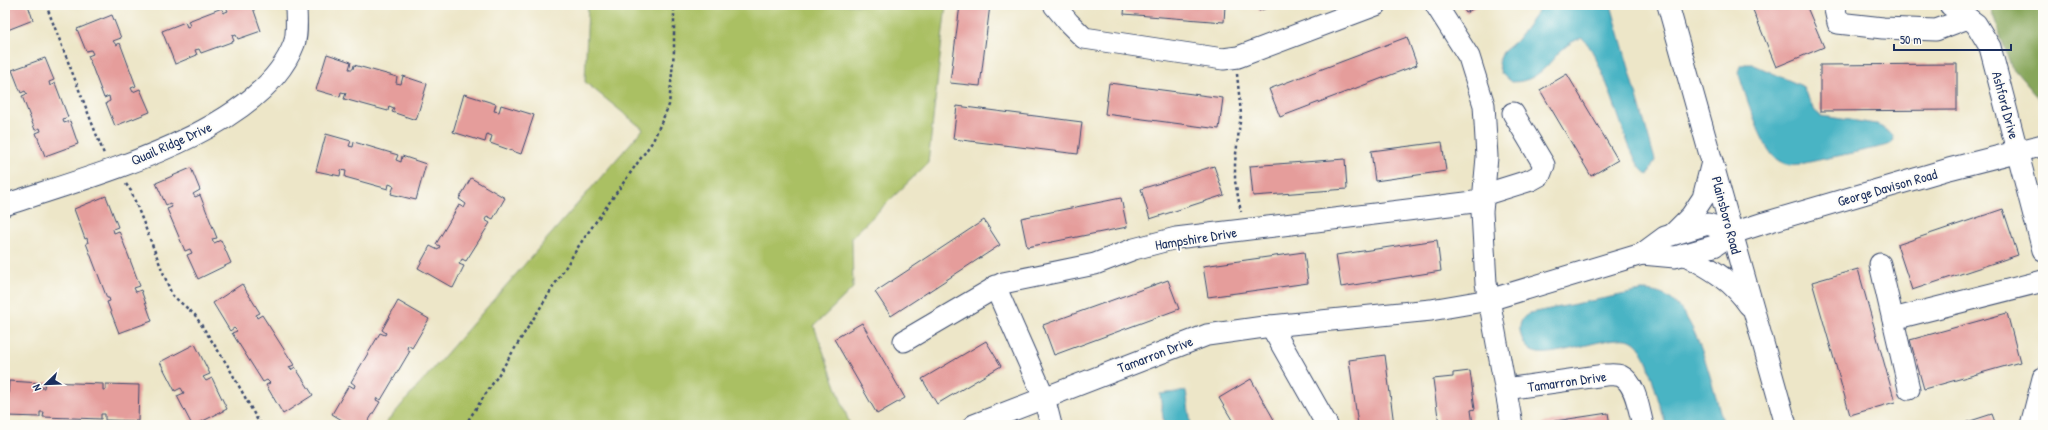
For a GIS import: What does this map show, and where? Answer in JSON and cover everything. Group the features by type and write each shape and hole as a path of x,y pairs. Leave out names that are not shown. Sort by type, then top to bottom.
{"street":[{"name":"Quail Ridge Drive","path":"5,205 113,168 185,140 213,125 256,96 278,75 295,43 296,5"},
{"path":"1054,5 1084,38 1223,59 1236,57 1376,5"},
{"path":"1436,5 1469,57 1484,105 1487,158 1483,198 1486,283 1512,425"},
{"name":"Plainsboro Road","path":"1668,5 1786,425"},
{"path":"1834,5 1838,23 1883,28 1936,30 1968,18"},
{"name":"Ashford Drive","path":"1950,5 1976,24 1990,47 2043,250"},
{"name":"Hampshire Drive","path":"904,340 995,286 1003,283 1095,264 1134,249 1176,238 1483,198 1540,175 1544,165 1514,113"},
{"name":"George Davison Road","path":"1733,233 1949,169 2043,145"},
{"path":"1672,235 1691,216 1703,198 1712,160"},
{"name":"Tamarron Drive","path":"974,425 1207,335 1271,326 1431,310 1489,300 1642,254 1665,237 1708,224 1733,233"},
{"name":"Tamarron Drive","path":"1642,254 1675,257 1714,246 1733,233"},
{"path":"1684,254 1714,270 1737,288 1754,312"},
{"path":"1880,264 1909,389"},
{"path":"1893,319 2043,281"},
{"path":"995,286 1044,397 1051,425"},
{"path":"1271,326 1327,425"},
{"name":"Tamarron Drive","path":"1506,389 1605,375 1622,376 1629,383 1633,392 1643,425"},
{"path":"2031,425 2043,378"}],"path":[{"path":"46,5 105,154 113,168 131,191 172,295 195,315 228,366 258,421 263,425"},
{"path":"465,425 497,377 580,244 653,141 669,105 674,51 674,5"},
{"path":"1236,57 1241,114 1235,162 1235,181 1244,230"}],"green space":[{"path":"588,5 946,5 928,163 852,237 853,288 814,326 850,425 384,425 643,129 585,82"},
{"path":"1992,5 2043,5 2043,103 2011,66 1992,12"}],"water":[{"path":"1543,5 1611,5 1655,160 1648,175 1642,170 1635,159 1602,72 1589,45 1582,38 1572,42 1564,48 1534,76 1524,80 1512,82 1501,73 1498,63 1503,52 1516,41"},
{"path":"1752,64 1802,86 1815,111 1821,116 1877,124 1893,135 1894,140 1885,146 1795,165 1779,161 1766,146 1750,107 1738,72 1740,66"},
{"path":"1641,291 1656,293 1669,298 1686,316 1706,362 1724,425 1666,425 1647,361 1639,347 1631,340 1617,339 1565,350 1542,353 1531,351 1522,340 1520,324 1523,318 1530,313"},
{"path":"1186,391 1191,425 1164,425 1160,394"}],"building":[{"path":"5,5 28,5 33,20 5,31"},
{"path":"230,5 252,5 261,31 238,39 236,35 232,36 234,41 201,53 199,49 195,50 197,55 175,64 162,31 185,22 187,27 190,26 188,21 222,8 223,13 228,11 226,7"},
{"path":"960,5 990,5 980,86 950,83"},
{"path":"1125,5 1225,5 1224,22 1124,14"},
{"path":"1257,5 1275,5 1259,11"},
{"path":"1461,5 1479,5 1466,13"},
{"path":"1751,5 1806,5 1824,47 1776,67"},
{"path":"112,15 121,38 113,41 116,45 120,43 136,86 131,88 133,92 140,89 150,112 115,126 106,103 110,101 109,96 104,98 88,56 93,54 91,50 86,51 77,29"},
{"path":"1407,37 1417,65 1280,117 1269,89"},
{"path":"327,54 351,62 349,69 353,69 354,65 397,77 396,83 401,84 403,76 427,84 416,120 392,112 394,108 389,106 388,111 344,99 346,93 341,92 340,97 316,90"},
{"path":"45,58 54,80 49,82 50,86 55,83 68,117 63,119 64,123 70,121 78,144 45,156 36,133 41,131 40,128 35,130 22,96 27,94 25,91 21,93 12,70"},
{"path":"1957,64 1957,110 1820,111 1820,65"},
{"path":"1567,74 1618,160 1591,176 1540,90"},
{"path":"1109,83 1223,98 1219,129 1105,114"},
{"path":"464,94 496,104 494,111 499,112 501,105 534,115 521,154 490,143 492,136 487,134 485,142 453,132"},
{"path":"957,106 1082,122 1078,154 953,139"},
{"path":"326,134 351,141 349,146 353,147 354,142 398,155 396,160 401,162 402,156 426,164 416,200 391,194 394,186 389,184 388,189 345,177 346,171 341,170 340,176 316,171"},
{"path":"1442,142 1446,171 1375,181 1371,151"},
{"path":"1345,159 1347,189 1253,196 1250,166"},
{"path":"1214,166 1224,195 1150,219 1141,189"},
{"path":"191,168 200,190 193,194 195,197 200,195 217,238 212,239 214,243 221,240 231,263 198,279 187,255 192,253 190,249 185,251 167,209 172,207 170,203 166,205 156,183"},
{"path":"471,178 505,198 493,219 487,216 485,220 490,223 466,261 462,259 459,264 464,266 453,288 418,268 430,246 438,250 440,246 436,244 459,205 464,208 466,204 459,199"},
{"path":"106,196 118,227 113,229 114,233 119,231 140,286 134,288 136,292 141,290 152,321 119,333 107,302 110,301 109,298 107,298 86,243 88,243 87,238 85,239 74,209"},
{"path":"1121,198 1127,227 1027,247 1021,218"},
{"path":"2003,209 2018,255 1912,290 1897,245"},
{"path":"984,220 1000,245 891,316 875,292"},
{"path":"1437,240 1441,271 1341,287 1336,255"},
{"path":"1304,252 1308,283 1208,297 1203,266"},
{"path":"1858,269 1895,402 1850,415 1812,282"},
{"path":"1168,280 1179,309 1054,355 1043,325"},
{"path":"242,284 260,313 256,315 257,318 262,315 294,365 289,367 291,370 295,367 313,395 283,414 266,385 270,383 267,380 263,382 232,333 237,331 234,328 230,331 213,303"},
{"path":"398,301 429,319 412,348 408,345 407,349 410,351 381,400 377,398 376,400 380,402 366,425 350,425 332,414 349,385 354,388 355,385 351,382 380,333 385,335 386,333 382,330"},
{"path":"2007,313 2020,362 1924,389 1910,340"},
{"path":"862,323 905,398 877,414 834,339"},
{"path":"986,341 1001,366 937,404 922,379"},
{"path":"195,344 210,374 203,377 206,381 212,378 227,409 195,425 192,425 177,396 184,393 181,388 175,391 160,362"},
{"path":"1385,355 1394,425 1358,425 1349,360"},
{"path":"1470,371 1475,409 1471,410 1473,425 1439,425 1433,379 1453,377 1453,373"},
{"path":"1251,379 1277,425 1235,425 1219,398"},
{"path":"9,381 41,383 41,388 44,388 45,382 103,384 103,390 106,390 106,384 139,385 138,421 105,420 105,414 101,414 101,419 43,417 44,412 40,412 40,417 7,416"},
{"path":"1608,413 1610,425 1542,425 1542,423"},
{"path":"1992,414 1996,425 1958,425"}]}
